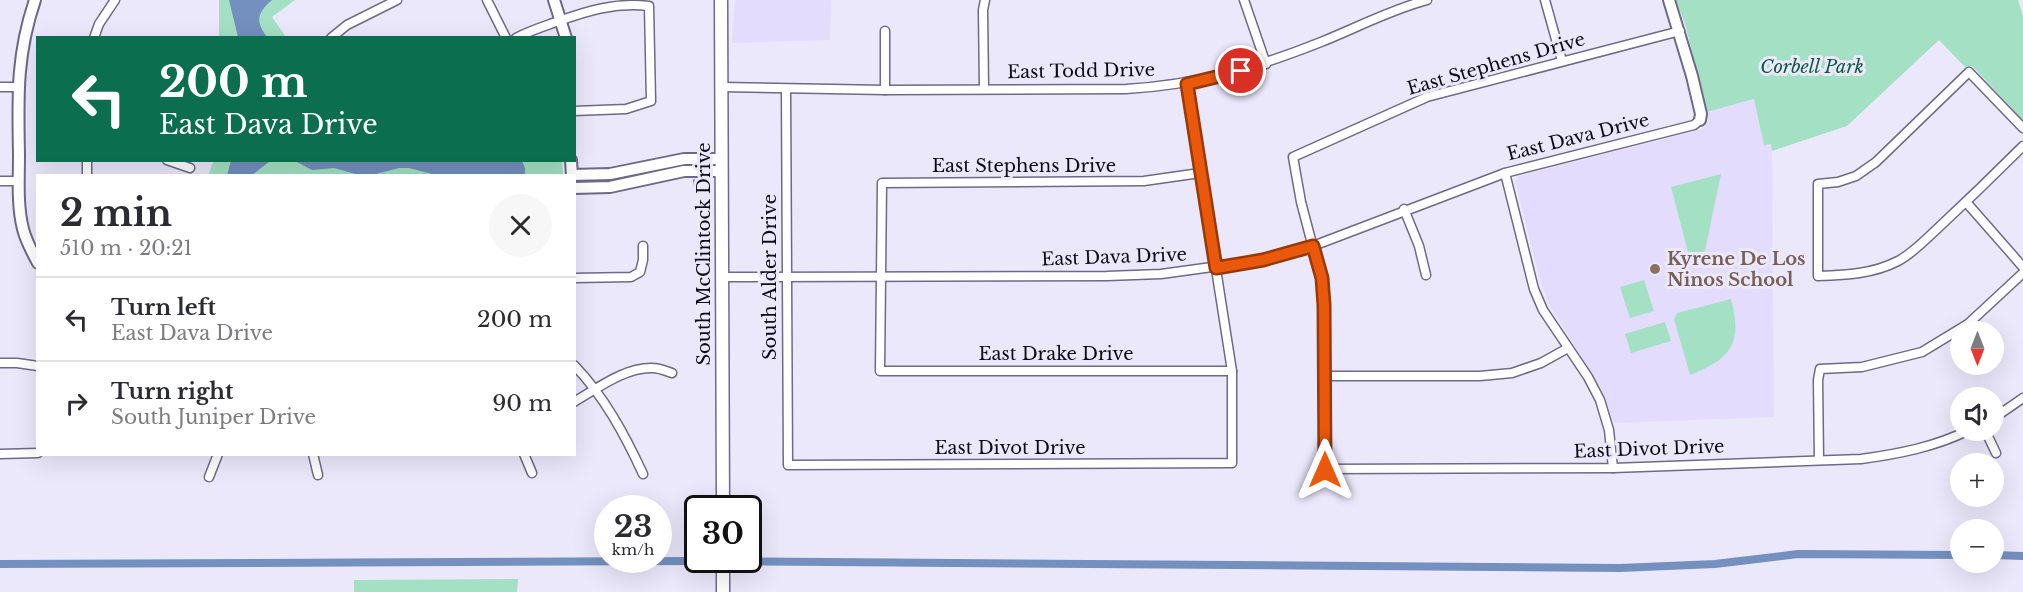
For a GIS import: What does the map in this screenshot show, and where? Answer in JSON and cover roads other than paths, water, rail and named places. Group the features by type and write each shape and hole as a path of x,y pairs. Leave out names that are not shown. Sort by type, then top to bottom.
{"main road":[{"name":"South McClintock Drive","path":"721,0 723,495"},
{"path":"723,573 723,592"}],"street":[{"path":"35,0 26,26 18,87 19,208 24,232 36,259"},
{"path":"95,36 99,24 115,0"},
{"path":"333,36 347,25 397,0"},
{"path":"487,0 505,36"},
{"path":"554,0 565,36"},
{"path":"984,89 983,10 985,0"},
{"path":"1244,0 1266,64"},
{"name":"East Todd Drive","path":"722,87 885,90 1126,89 1187,84 1266,64 1427,0"},
{"path":"1545,0 1562,61"},
{"path":"1669,0 1694,83 1701,114 1700,120"},
{"path":"521,36 561,20 610,6 631,4 649,6 651,101 626,109 576,111"},
{"path":"885,31 885,90"},
{"name":"East Stephens Drive","path":"1313,246 1301,202 1293,157 1427,97 1680,32"},
{"path":"2023,128 1969,72 1876,162 1856,176 1838,182 1818,184 1818,276 1853,275 1873,271 1900,260 1966,202 2023,146"},
{"path":"1187,84 1232,371"},
{"path":"0,87 18,87"},
{"name":"South Alder Drive","path":"786,89 788,465"},
{"name":"East Dava Drive","path":"722,277 1107,276 1161,274 1216,268 1263,260 1313,246 1505,173 1694,125 1700,120"},
{"path":"576,175 610,174 684,159 722,165"},
{"path":"173,162 190,168"},
{"path":"576,188 610,187 722,165"},
{"name":"East Stephens Drive","path":"880,276 882,183 1144,181 1200,173"},
{"path":"1505,173 1534,289 1543,310 1588,377 1600,400 1609,430 1613,468"},
{"path":"0,181 19,181"},
{"path":"1966,202 2023,267"},
{"path":"1404,210 1419,246 1426,275"},
{"path":"576,278 631,277 640,272 643,246"},
{"path":"1313,246 1322,278 1324,376 1480,376 1512,373 1541,363 1568,348"},
{"path":"1819,460 1818,380 1820,369 1862,367 1922,352 1968,324 2023,273"},
{"name":"East Drake Drive","path":"880,276 880,371 1232,371"},
{"path":"0,363 36,366"},
{"path":"576,367 596,389 631,448 643,474"},
{"path":"576,401 636,370 655,368 672,373"},
{"name":"East Divot Drive","path":"788,465 1232,463 1232,371"},
{"name":"East Divot Drive","path":"1324,376 1325,470 1613,468 1861,459 1900,454 1950,438"},
{"path":"2004,411 2023,398"},
{"path":"1990,441 1996,453"},
{"path":"0,454 36,453"},
{"path":"209,477 217,456"},
{"path":"313,456 318,475"},
{"path":"525,456 532,473"}],"water":[{"path":"229,0 272,0 259,17 259,22 266,36 238,36"},
{"path":"230,162 269,162 253,174 227,174"},
{"path":"297,162 522,162 525,174 432,174 409,168 376,174 355,174 334,168 312,170"}],"waterway":[{"path":"694,180 694,189"},
{"path":"0,564 697,561 1620,568 1715,564 1798,554 1950,555"},
{"path":"2004,555 2023,556"}],"place":[{"name":"Kyrene De Los Ninos School","path":"1655,269"}],"park label":[{"name":"Corbell Park","path":"1812,67"}]}
